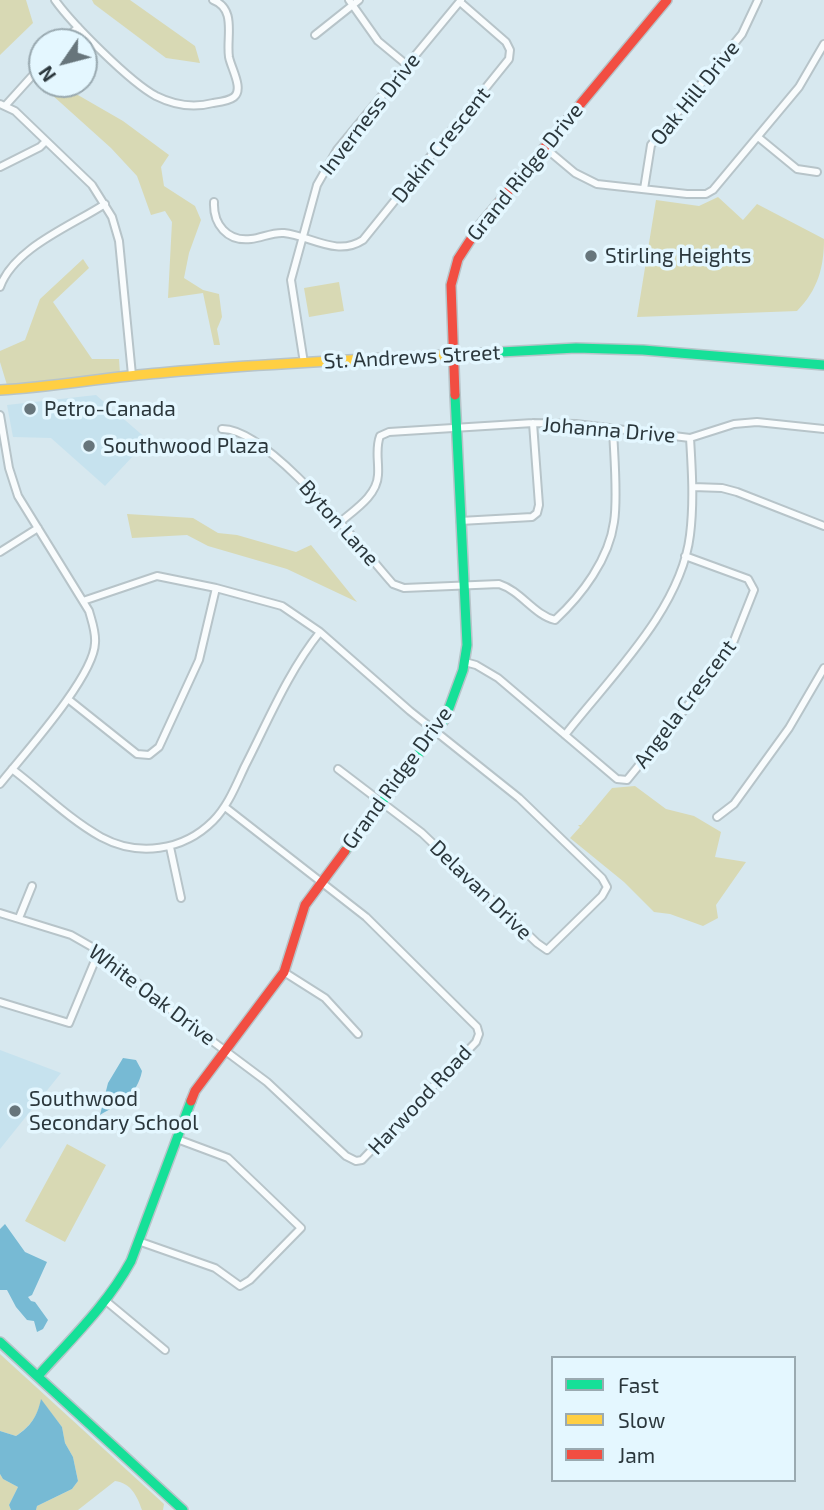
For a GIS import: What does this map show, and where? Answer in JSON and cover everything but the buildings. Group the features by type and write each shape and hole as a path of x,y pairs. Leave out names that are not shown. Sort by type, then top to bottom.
{"street":[{"path":"55,0 78,27 140,85 157,96 183,105 207,105 231,99 236,95 238,87 228,52 229,18 226,10 213,0"},
{"path":"315,35 351,3 359,0"},
{"name":"Grand Ridge Drive","path":"38,1376 106,1301 126,1271 198,1085 284,972 304,906 449,712 465,662 467,645 452,355 451,285 458,259 474,232 667,0"},
{"name":"Oak Hill Drive","path":"644,189 651,145 742,34 758,0"},
{"name":"Inverness Drive","path":"304,363 291,279 317,184 328,163 461,1"},
{"name":"Dakin Crescent","path":"301,238 347,248 363,240 505,66 510,50 506,42 461,1"},
{"path":"351,3 378,41 407,65"},
{"path":"544,147 586,180 597,184 706,194 713,190 818,64 824,44"},
{"path":"28,79 2,105 15,111 92,185 117,229 132,375"},
{"path":"758,137 797,169 817,172"},
{"path":"0,167 40,147 46,141"},
{"path":"214,202 218,223 232,236 250,239 280,233 301,238"},
{"path":"0,288 14,262 105,204"},
{"name":"St. Andrews Street","path":"0,390 51,387 132,375 576,348 824,365"},
{"path":"0,415 12,481 18,496 83,601 94,627 96,643 89,668 68,699 0,784"},
{"path":"690,438 734,424 757,422 824,429"},
{"path":"460,522 532,517 537,513 539,505 533,423"},
{"name":"Johanna Drive","path":"339,523 365,500 375,487 378,477 377,444 380,436 389,432 533,423 576,424 690,438 693,487 690,537 685,556 661,611 565,735"},
{"name":"Byton Lane","path":"222,429 238,431 302,480 398,587 499,584 512,588 547,618 555,620 595,572 607,548 614,522 613,429"},
{"path":"693,487 722,488 737,492 824,526"},
{"path":"0,552 38,528"},
{"name":"Angela Crescent","path":"465,662 498,678 617,779 627,780 731,648 752,599 754,590 748,579 685,556"},
{"path":"83,601 157,576 216,588 282,606 320,632 436,732"},
{"path":"68,699 137,754 149,755 159,747 199,660 216,588"},
{"path":"12,769 101,837 138,849 170,847 202,831 225,807 301,657 320,632"},
{"path":"716,817 734,804 789,728 824,668"},
{"name":"Delavan Drive","path":"338,769 422,833 537,943 548,950 602,896 607,887 519,797 436,732"},
{"name":"Harwood Road","path":"224,1050 267,1082 346,1156 356,1161 367,1157 476,1042 479,1034 477,1027 366,917 225,807"},
{"path":"170,847 181,898"},
{"path":"19,918 32,886"},
{"name":"White Oak Drive","path":"0,913 71,935 99,951 224,1050"},
{"path":"0,1002 69,1023 99,951"},
{"path":"284,972 325,998 358,1034"},
{"path":"138,1241 215,1268 240,1286 250,1280 301,1228 228,1158 177,1139"},
{"path":"106,1301 165,1350"},
{"path":"0,1342 183,1510"}],"shaded area":[{"path":"96,395 148,440 105,486 51,438 13,437 7,405"},
{"name":"Southwood Secondary School","path":"0,1050 61,1073 0,1149"}],"green space":[{"path":"0,0 26,0 33,23 0,55"},
{"path":"92,0 130,0 195,46 200,63 166,58"},
{"path":"55,98 83,98 123,121 169,155 161,167 164,186 195,206 201,220 189,253 184,278 203,290 219,294 222,317 217,329 220,345 214,345 203,293 168,298 172,222 165,211 151,215 137,176 111,148"},
{"path":"718,197 743,220 757,204 824,239 821,269 810,295 797,311 637,317 656,200 699,206"},
{"path":"83,259 89,268 53,302 92,359 119,359 120,374 7,385 0,362 0,351 25,340 40,299"},
{"path":"339,282 344,311 309,317 304,288"},
{"path":"127,514 193,518 218,533 237,535 296,552 311,545 357,602 287,569 208,546 187,535 132,538"},
{"path":"635,786 666,809 694,816 721,832 715,857 746,862 716,905 718,918 703,926 670,914 654,912 624,882 570,838 580,827 578,825 581,825 612,788"},
{"path":"67,1144 106,1165 65,1242 25,1221"},
{"path":"0,1354 164,1504 163,1510 142,1510 129,1487 115,1481 78,1510 36,1510 37,1506 72,1489 78,1481 73,1457 65,1443 62,1427 41,1400 35,1417 16,1436 0,1431"},
{"path":"0,1474 3,1479 18,1487 9,1505 11,1510 0,1510"}],"water":[{"path":"123,1058 136,1060 142,1071 140,1080 127,1098 100,1115 108,1083"},
{"path":"5,1224 25,1252 47,1262 32,1295 28,1297 48,1320 43,1329 37,1332 34,1321 27,1320 7,1290 0,1290 0,1229"},
{"path":"41,1399 62,1427 78,1481 72,1489 37,1506 36,1510 11,1510 9,1505 18,1487 3,1479 0,1474 0,1431 16,1436 33,1420"}],"traffic: fast":[{"path":"444,355 576,348 643,350 824,365"},
{"path":"345,851 445,719 463,670 467,645 455,395"},
{"path":"38,1376 100,1307 131,1261 191,1101"},
{"path":"0,1342 183,1510"}],"traffic: slow":[{"path":"0,390 196,370 444,355"}],"traffic: jam":[{"path":"455,395 451,285 458,259 480,225 667,0"},
{"path":"191,1101 195,1091 284,972 305,905 345,851"}],"place":[{"name":"Stirling Heights","path":"591,256"},
{"name":"Petro-Canada","path":"30,409"},
{"name":"Southwood Plaza","path":"89,446"},
{"name":"Southwood Secondary School","path":"15,1111"}]}
